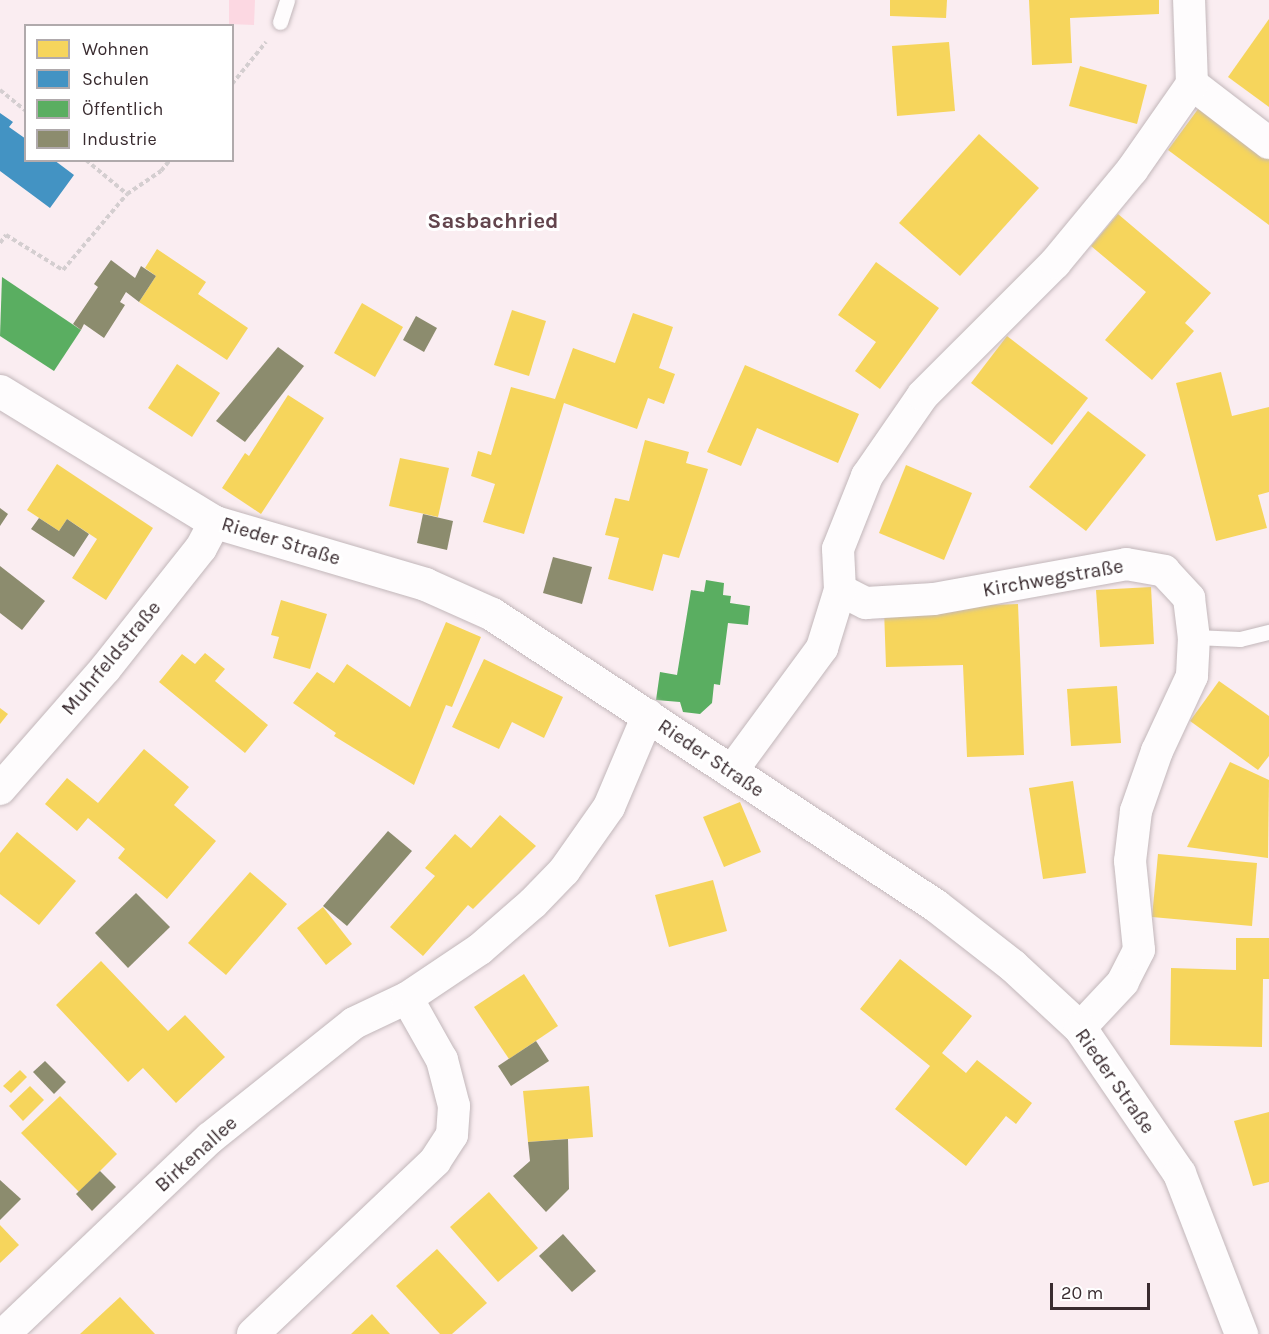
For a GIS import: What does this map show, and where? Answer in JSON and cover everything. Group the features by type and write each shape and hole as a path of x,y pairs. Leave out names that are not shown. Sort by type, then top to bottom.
{"street":[{"path":"731,772 822,648 840,590 838,549 867,476 923,395 1055,263 1132,170 1192,84 1189,0"},
{"path":"1192,84 1269,143"},
{"name":"Rieder Straße","path":"0,391 215,522 424,584 492,614 935,905 1012,964 1080,1028 1179,1173 1241,1334"},
{"name":"Muhrfeldstraße","path":"0,789 105,669 201,548 215,522"},
{"name":"Kirchwegstraße","path":"840,590 866,603 934,599 1126,564 1148,565 1164,571 1189,598 1194,637 1192,676 1157,751 1136,811 1130,861 1139,950 1124,982 1080,1028"},
{"name":"Birkenallee","path":"4,1334 210,1138 354,1023 407,998 480,949 564,870 609,807 648,715"},
{"path":"253,1334 435,1161 452,1135 454,1106 442,1060 407,998"}],"lane":[{"path":"280,22 287,0"},
{"path":"1194,637 1240,639 1269,632"}],"path":[{"path":"234,81 280,22"},
{"path":"0,90 24,109"},
{"path":"88,162 127,194"},
{"path":"0,243 6,235 63,270 127,194 161,171 168,162"}],"shaded area":[{"path":"229,0 255,0 254,25 229,24"}],"building: Wohnen":[{"path":"890,0 947,0 946,18 890,16"},
{"path":"1029,0 1159,0 1159,14 1070,18 1072,63 1032,65"},
{"path":"1269,19 1269,107 1228,77"},
{"path":"949,42 955,111 897,116 892,46"},
{"path":"1080,66 1147,85 1137,124 1069,106"},
{"path":"1201,105 1269,155 1269,225 1168,150"},
{"path":"979,134 1039,188 960,276 899,223"},
{"path":"1118,214 1211,293 1185,323 1194,331 1152,380 1105,340 1146,292 1091,246"},
{"path":"157,249 206,282 198,294 248,328 227,360 139,302 156,276 145,268"},
{"path":"876,262 939,308 880,389 855,371 876,342 838,315"},
{"path":"362,303 403,327 375,377 334,353"},
{"path":"512,310 546,321 529,376 494,365"},
{"path":"633,313 673,327 659,368 675,374 664,404 648,398 637,429 564,403 524,534 483,522 495,484 471,476 478,451 491,455 511,387 555,399 573,348 615,363"},
{"path":"1007,336 1088,398 1052,445 971,383"},
{"path":"177,364 220,393 192,437 148,408"},
{"path":"745,365 859,414 838,463 757,428 741,466 707,452"},
{"path":"1221,372 1232,416 1269,407 1269,492 1258,495 1267,528 1216,541 1176,383"},
{"path":"288,395 324,418 261,514 222,488 245,453 249,456"},
{"path":"1088,411 1146,455 1086,531 1029,487"},
{"path":"645,440 689,452 686,463 708,469 679,558 663,554 653,591 608,579 619,538 605,535 615,498 629,501"},
{"path":"400,458 449,468 438,517 389,506"},
{"path":"57,464 153,528 106,600 72,578 97,539 67,519 59,531 27,510"},
{"path":"906,465 972,493 944,560 879,533"},
{"path":"1151,587 1154,644 1100,647 1096,590"},
{"path":"281,600 327,614 310,669 273,658 279,637 271,635"},
{"path":"1018,604 1024,755 967,757 963,665 886,667 884,609"},
{"path":"446,622 481,637 452,707 446,705 414,785 334,736 336,733 293,703 317,672 334,683 347,664 410,707"},
{"path":"205,653 225,669 215,681 268,725 245,753 159,682 182,654 195,664"},
{"path":"484,659 563,697 544,738 512,722 499,749 452,727"},
{"path":"1219,681 1269,716 1269,756 1258,770 1190,721"},
{"path":"1117,686 1121,743 1071,746 1067,689"},
{"path":"0,708 8,714 0,724"},
{"path":"144,749 189,787 174,805 216,841 167,899 118,858 125,849 88,818 77,831 45,804 67,778 98,803"},
{"path":"1230,762 1269,780 1268,858 1187,847"},
{"path":"1073,781 1086,873 1043,879 1029,788"},
{"path":"740,802 761,852 724,867 703,817"},
{"path":"500,815 536,846 473,909 468,905 423,956 390,927 435,876 425,868 455,834 471,848"},
{"path":"17,832 76,881 39,925 0,894 0,853"},
{"path":"1158,854 1257,863 1252,926 1152,917"},
{"path":"250,872 287,904 226,975 188,943"},
{"path":"713,880 727,931 669,947 655,895"},
{"path":"323,907 352,944 326,965 297,928"},
{"path":"1236,938 1269,938 1269,979 1263,979 1262,1047 1170,1045 1171,968 1236,970"},
{"path":"900,959 972,1016 942,1053 966,1073 977,1060 1032,1103 1016,1124 1006,1116 966,1166 895,1109 930,1066 860,1009"},
{"path":"101,961 168,1031 185,1015 225,1057 176,1103 143,1068 128,1082 56,1005"},
{"path":"524,974 558,1026 509,1059 474,1007"},
{"path":"20,1070 27,1077 11,1093 3,1086"},
{"path":"30,1086 44,1100 23,1121 9,1106"},
{"path":"589,1086 593,1137 528,1142 523,1091"},
{"path":"60,1096 117,1154 79,1192 21,1133"},
{"path":"1269,1112 1269,1182 1253,1186 1234,1121"},
{"path":"489,1192 538,1248 498,1282 450,1227"},
{"path":"0,1225 19,1245 0,1263"},
{"path":"437,1249 487,1303 452,1334 440,1334 396,1286"},
{"path":"120,1297 155,1334 80,1334"},
{"path":"372,1314 390,1334 351,1334"}],"building: Schulen":[{"path":"0,113 13,122 9,127 24,138 24,162 57,162 74,175 50,208 0,171"}],"building: Öffentlich":[{"path":"2,277 81,330 54,371 0,336"},
{"path":"706,580 724,583 723,595 731,596 730,603 750,606 748,625 728,623 720,685 714,684 712,703 700,714 683,712 680,702 656,700 660,672 677,675 691,590 704,592"}],"building: Industrie":[{"path":"111,260 135,278 141,266 156,276 139,302 126,292 120,302 125,305 104,338 84,324 81,330 73,324 98,287 94,284"},
{"path":"416,316 437,328 424,352 403,340"},
{"path":"278,347 304,366 245,442 216,421"},
{"path":"0,508 8,514 0,526"},
{"path":"423,514 453,521 447,550 417,543"},
{"path":"39,518 59,531 67,519 89,534 74,557 31,529"},
{"path":"553,557 592,567 582,604 543,593"},
{"path":"0,566 45,601 22,630 0,613"},
{"path":"388,831 412,851 347,926 323,906"},
{"path":"136,893 170,927 128,968 95,933"},
{"path":"536,1041 549,1061 511,1086 498,1066"},
{"path":"45,1061 66,1082 54,1094 33,1072"},
{"path":"568,1139 569,1189 546,1212 513,1176 530,1161 528,1142"},
{"path":"100,1171 116,1187 92,1211 76,1194"},
{"path":"0,1180 21,1199 0,1220"},
{"path":"563,1234 596,1271 572,1292 539,1256"}],"district":[{"name":"Sasbachried","path":"493,222"}]}
